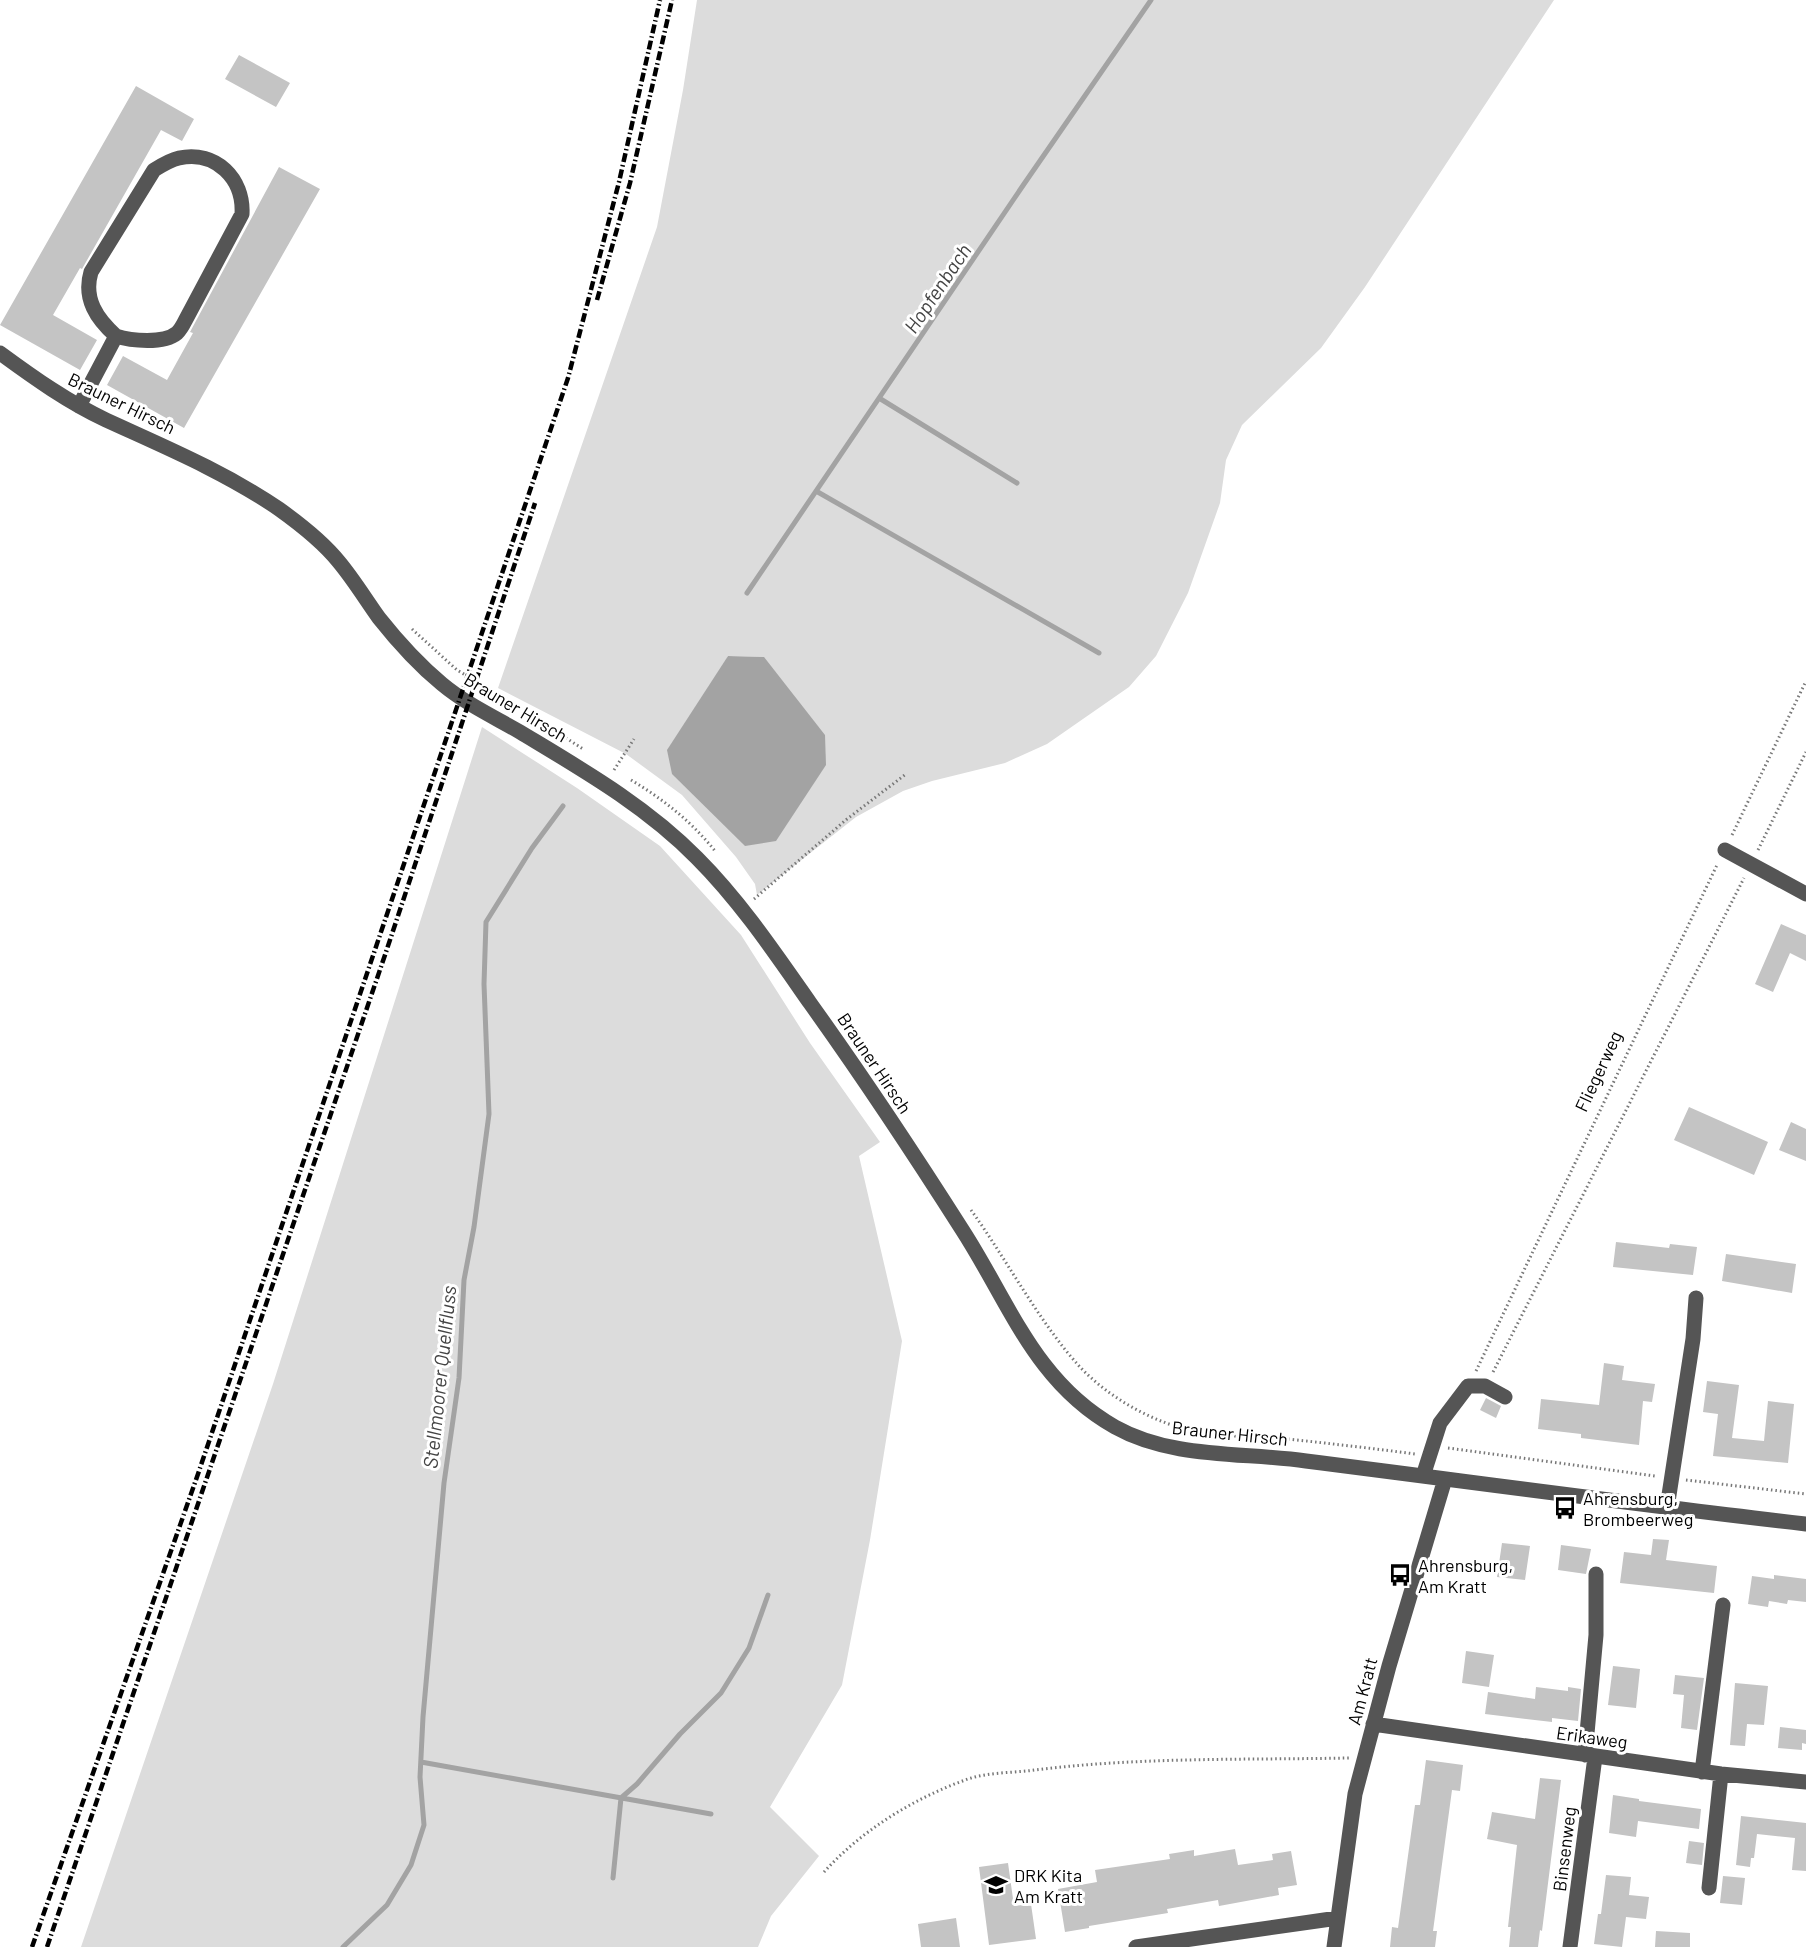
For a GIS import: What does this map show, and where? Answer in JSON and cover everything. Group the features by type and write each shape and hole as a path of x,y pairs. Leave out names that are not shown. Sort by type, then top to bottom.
{"street":[{"path":"181,157 198,157 212,161 225,169 238,187 243,201 243,214 185,321 177,333 169,337 148,341 116,336 93,307 87,285 91,272 154,170 181,157"},
{"path":"79,406 116,336"},
{"name":"Brauner Hirsch","path":"0,353 79,406 245,487 283,512 339,561 388,628 425,669 443,685 630,801 669,831 700,861 775,953 849,1058 956,1219 1039,1360 1081,1405 1130,1435 1171,1448 1218,1454 1279,1457 1806,1524"},
{"path":"1725,850 1806,894"},
{"path":"1667,1508 1693,1339 1696,1298"},
{"path":"1423,1476 1440,1423 1468,1386 1485,1386 1505,1397"},
{"name":"Am Kratt","path":"1334,1947 1355,1794 1415,1577 1445,1479"},
{"name":"Binsenweg","path":"1570,1947 1590,1756 1596,1635 1596,1574"},
{"path":"1702,1772 1723,1605"},
{"name":"Erikaweg","path":"1373,1724 1702,1772 1806,1782"},
{"path":"1709,1888 1721,1774"},
{"path":"1136,1947 1338,1918"}],"path":[{"path":"412,629 457,670 584,750"},
{"name":"Fliegerweg","path":"1468,1386 1806,681"},
{"path":"605,785 634,739"},
{"path":"1485,1386 1751,865 1806,752"},
{"path":"614,770 659,797 702,834 721,858"},
{"path":"741,910 847,819 906,774"},
{"path":"968,1205 1042,1316 1081,1368 1123,1401 1149,1416 1176,1427 1205,1433 1276,1438 1416,1454 1430,1451"},
{"path":"1450,1439 1444,1448 1671,1479 1806,1494"},
{"path":"824,1872 854,1843 882,1823 917,1802 969,1779 1075,1765 1365,1758"}],"shaded area":[{"path":"697,0 1554,0 1365,287 1321,348 1242,425 1226,460 1220,503 1188,593 1156,656 1129,687 1047,744 1005,763 932,781 903,791 856,817 757,895 755,884 736,857 682,795 626,754 498,688 657,227 683,90","holes":["728,656 764,657 672,774"]},
{"path":"728,656 764,657 825,735 826,765 776,841 745,846 672,774 667,750"},
{"path":"482,727 577,788 660,846 741,935 810,1043 880,1142 859,1156 902,1341 870,1540 842,1685 770,1807 819,1856 771,1916 758,1947 81,1947 273,1384"}],"building":[{"path":"239,55 290,83 276,107 225,79"},
{"path":"136,86 194,119 182,141 161,130 82,269 80,268 53,315 97,340 80,370 0,325"},
{"path":"279,167 320,189 184,428 107,385 123,356 167,380 193,333 190,332"},
{"path":"1781,924 1806,935 1806,961 1790,953 1773,992 1755,984"},
{"path":"1689,1107 1768,1142 1754,1175 1674,1140"},
{"path":"1791,1122 1806,1129 1806,1161 1779,1150"},
{"path":"1616,1242 1669,1248 1670,1244 1697,1247 1693,1275 1613,1267"},
{"path":"1726,1254 1796,1264 1792,1293 1722,1281"},
{"path":"1604,1363 1624,1366 1622,1380 1655,1384 1652,1402 1643,1401 1639,1445 1581,1438 1581,1434 1538,1429 1541,1399 1599,1405"},
{"path":"1707,1381 1739,1385 1732,1438 1764,1441 1768,1401 1794,1404 1788,1463 1713,1456 1718,1414 1703,1412"},
{"path":"1486,1398 1501,1406 1496,1418 1480,1410"},
{"path":"1653,1539 1669,1540 1666,1560 1717,1566 1714,1593 1620,1583 1624,1552 1651,1555"},
{"path":"1502,1543 1530,1546 1525,1580 1497,1577"},
{"path":"1561,1545 1591,1549 1586,1574 1558,1570"},
{"path":"1774,1575 1806,1579 1806,1602 1788,1600 1787,1604 1769,1601 1768,1607 1748,1604 1752,1576 1774,1579"},
{"path":"1466,1651 1494,1655 1489,1687 1462,1683"},
{"path":"1613,1666 1640,1669 1636,1708 1608,1705"},
{"path":"1675,1675 1704,1678 1697,1730 1681,1728 1684,1695 1673,1694"},
{"path":"1735,1683 1768,1686 1764,1725 1747,1724 1745,1746 1730,1745"},
{"path":"1536,1687 1568,1691 1568,1687 1581,1689 1578,1721 1552,1718 1552,1722 1485,1714 1488,1692 1535,1699"},
{"path":"1780,1727 1806,1730 1806,1744 1802,1743 1802,1750 1778,1748"},
{"path":"1426,1760 1463,1765 1460,1791 1452,1790 1433,1931 1437,1931 1435,1947 1390,1947 1392,1927 1398,1928 1415,1805 1420,1805"},
{"path":"1540,1778 1561,1780 1542,1931 1540,1930 1538,1947 1509,1947 1511,1927 1508,1927 1517,1845 1487,1839 1492,1812 1535,1819"},
{"path":"1613,1795 1639,1799 1639,1801 1701,1809 1699,1829 1638,1821 1636,1837 1609,1833"},
{"path":"1741,1816 1806,1823 1806,1871 1792,1870 1795,1838 1757,1834 1754,1858 1751,1858 1750,1867 1736,1865"},
{"path":"1689,1841 1704,1843 1702,1865 1686,1863"},
{"path":"1235,1849 1238,1865 1273,1860 1272,1854 1291,1851 1297,1885 1278,1888 1279,1895 1219,1906 1218,1900 1167,1909 1168,1913 1065,1932 1058,1889 1097,1882 1095,1870 1170,1859 1169,1854 1194,1850 1194,1856"},
{"name":"DRK Kita Am Kratt","path":"1008,1863 1014,1906 1031,1904 1036,1939 989,1945 979,1867"},
{"path":"1606,1875 1631,1877 1629,1895 1649,1897 1646,1919 1626,1917 1622,1947 1594,1944"},
{"path":"1723,1876 1745,1878 1742,1905 1720,1903"},
{"path":"956,1918 960,1947 921,1947 918,1924"},
{"path":"1656,1931 1690,1933 1690,1947 1655,1947"}],"waterway":[{"name":"Hopfenbach","path":"747,593 1151,0"},
{"path":"879,398 1017,483"},
{"path":"816,491 1099,653"},
{"name":"Stellmoorer Quellfluss","path":"343,1947 387,1905 411,1865 424,1825 420,1777 423,1717 444,1483 459,1378 464,1280 474,1227 489,1114 484,984 486,922 532,848 563,806"},
{"path":"613,1878 621,1798 637,1784 680,1734 721,1693 749,1648 768,1595"},
{"path":"421,1762 711,1814"}],"railway":[{"path":"32,1947 198,1474 568,378 619,182 660,0"},
{"path":"597,300 630,183 672,0"},
{"path":"47,1947 385,955 535,503"}],"place":[{"name":"Ahrensburg, Brombeerweg","path":"1565,1508"},
{"name":"Ahrensburg, Am Kratt","path":"1400,1575"},
{"name":"DRK Kita Am Kratt","path":"996,1885"}]}
